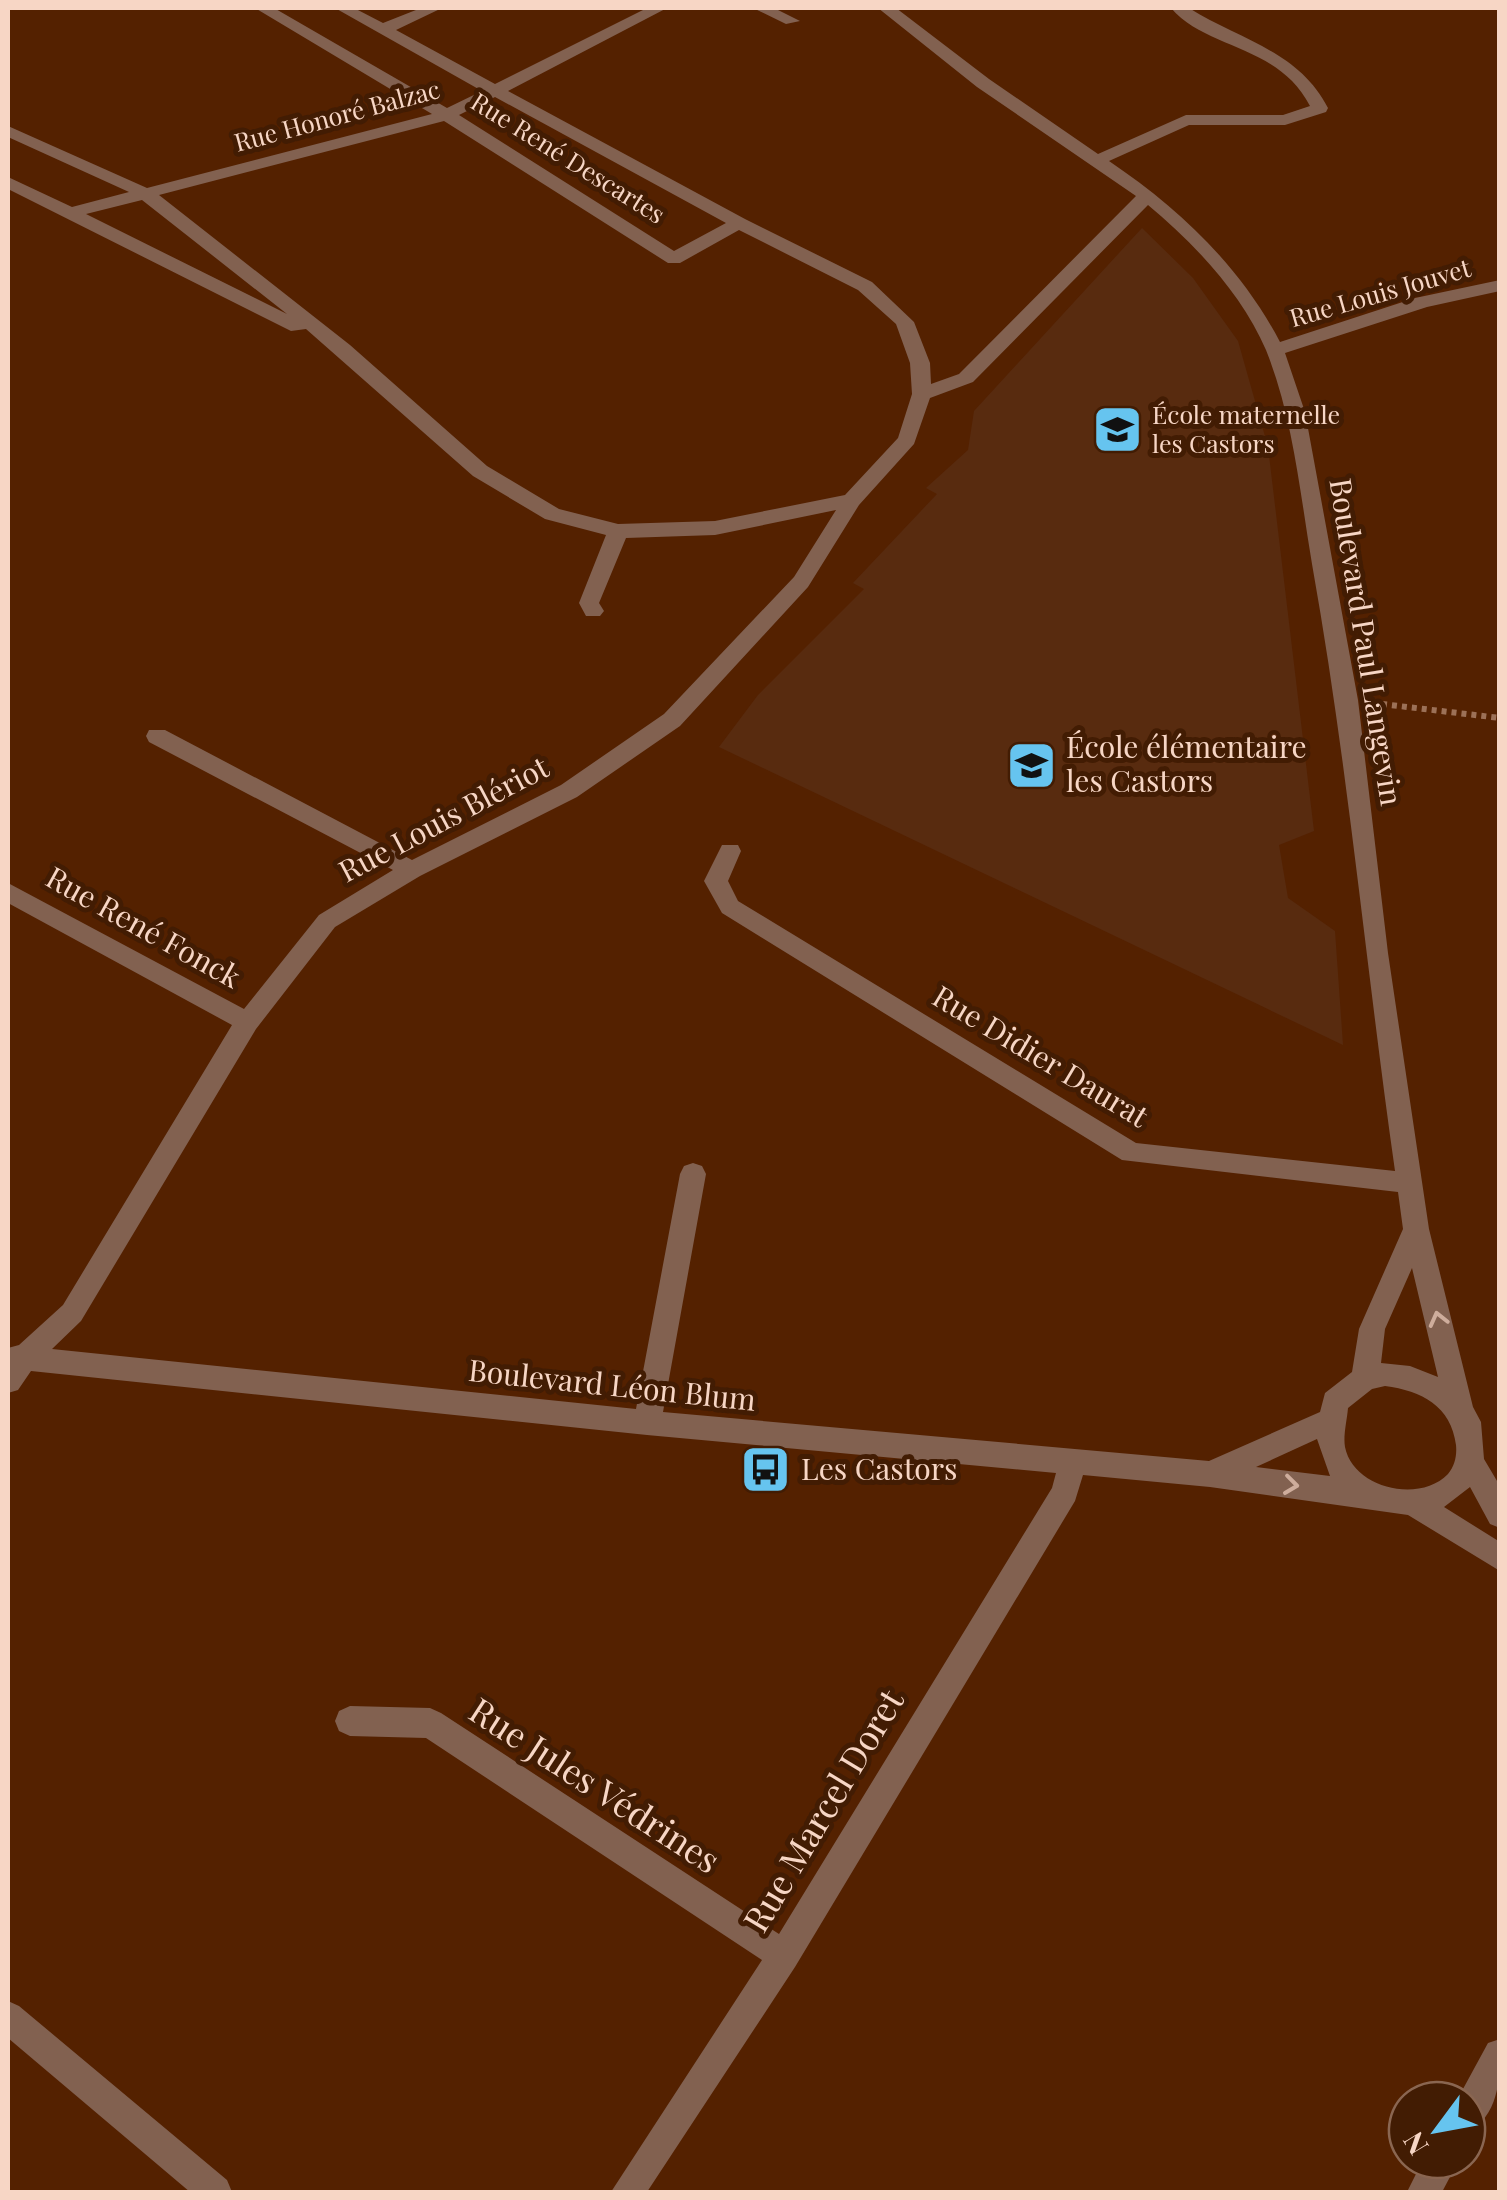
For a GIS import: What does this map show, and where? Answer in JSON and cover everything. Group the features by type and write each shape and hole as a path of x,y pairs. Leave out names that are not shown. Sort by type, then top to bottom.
{"street":[{"name":"Rue René Descartes","path":"263,8 448,115 674,259 739,223"},
{"name":"Rue René Descartes","path":"343,8 739,223 865,286 905,322 920,363 922,394 906,440 852,500"},
{"path":"384,29 434,8"},
{"name":"Rue Honoré Balzac","path":"70,213 448,115 658,8"},
{"path":"762,8 792,21"},
{"name":"Boulevard Paul Langevin","path":"886,8 1185,226 1241,293 1274,350 1295,412 1347,700 1416,1229 1460,1410"},
{"path":"1094,162 1186,120 1286,120 1320,108 1313,86 1228,32 1179,8"},
{"path":"8,131 146,192 343,349 480,471 552,514 618,531 715,528 852,500"},
{"path":"8,182 343,349"},
{"path":"922,394 966,378 1147,195"},
{"name":"Rue Louis Jouvet","path":"1274,350 1422,302 1500,285"},
{"name":"Rue Louis Blériot","path":"13,1365 72,1313 247,1022 327,920 412,870 569,791 672,720 801,582 852,500"},
{"path":"593,611 589,603 618,531"},
{"path":"158,736 412,870"},
{"name":"Rue Didier Daurat","path":"730,851 716,881 730,907 1131,1153 1410,1183"},
{"name":"Rue René Fonck","path":"8,892 247,1022"},
{"path":"648,1423 693,1174"},
{"path":"1366,1378 1372,1329 1416,1229"},
{"name":"Boulevard Léon Blum","path":"13,1365 1210,1474 1372,1495"},
{"path":"1418,1506 1451,1496 1465,1482 1473,1465 1475,1446 1460,1410 1426,1383 1385,1374 1366,1378 1335,1402 1329,1421 1329,1442 1338,1462 1372,1495 1418,1506 1500,1558"},
{"name":"Boulevard Léon Blum","path":"1210,1474 1329,1421"},
{"name":"Rue Marcel Doret","path":"628,2192 784,1956 1065,1492 1072,1463"},
{"path":"1473,1465 1500,1514"},
{"name":"Rue Jules Védrines","path":"350,1721 430,1723 784,1956"},
{"path":"8,2016 214,2192"},
{"path":"1486,2080 1500,2055"}],"path":[{"path":"1347,700 1500,718"}],"shaded area":[{"name":"École élémentaire les Castors","path":"1142,228 1193,278 1238,341 1268,447 1314,831 1279,845 1288,898 1335,931 1343,1045 719,747 758,695 864,589 853,583 937,494 926,488 968,450 974,411"}],"place":[{"name":"École maternelle les Castors","path":"1117,429"},
{"name":"École élémentaire les Castors","path":"1031,765"},
{"name":"Les Castors","path":"766,1470"}]}
